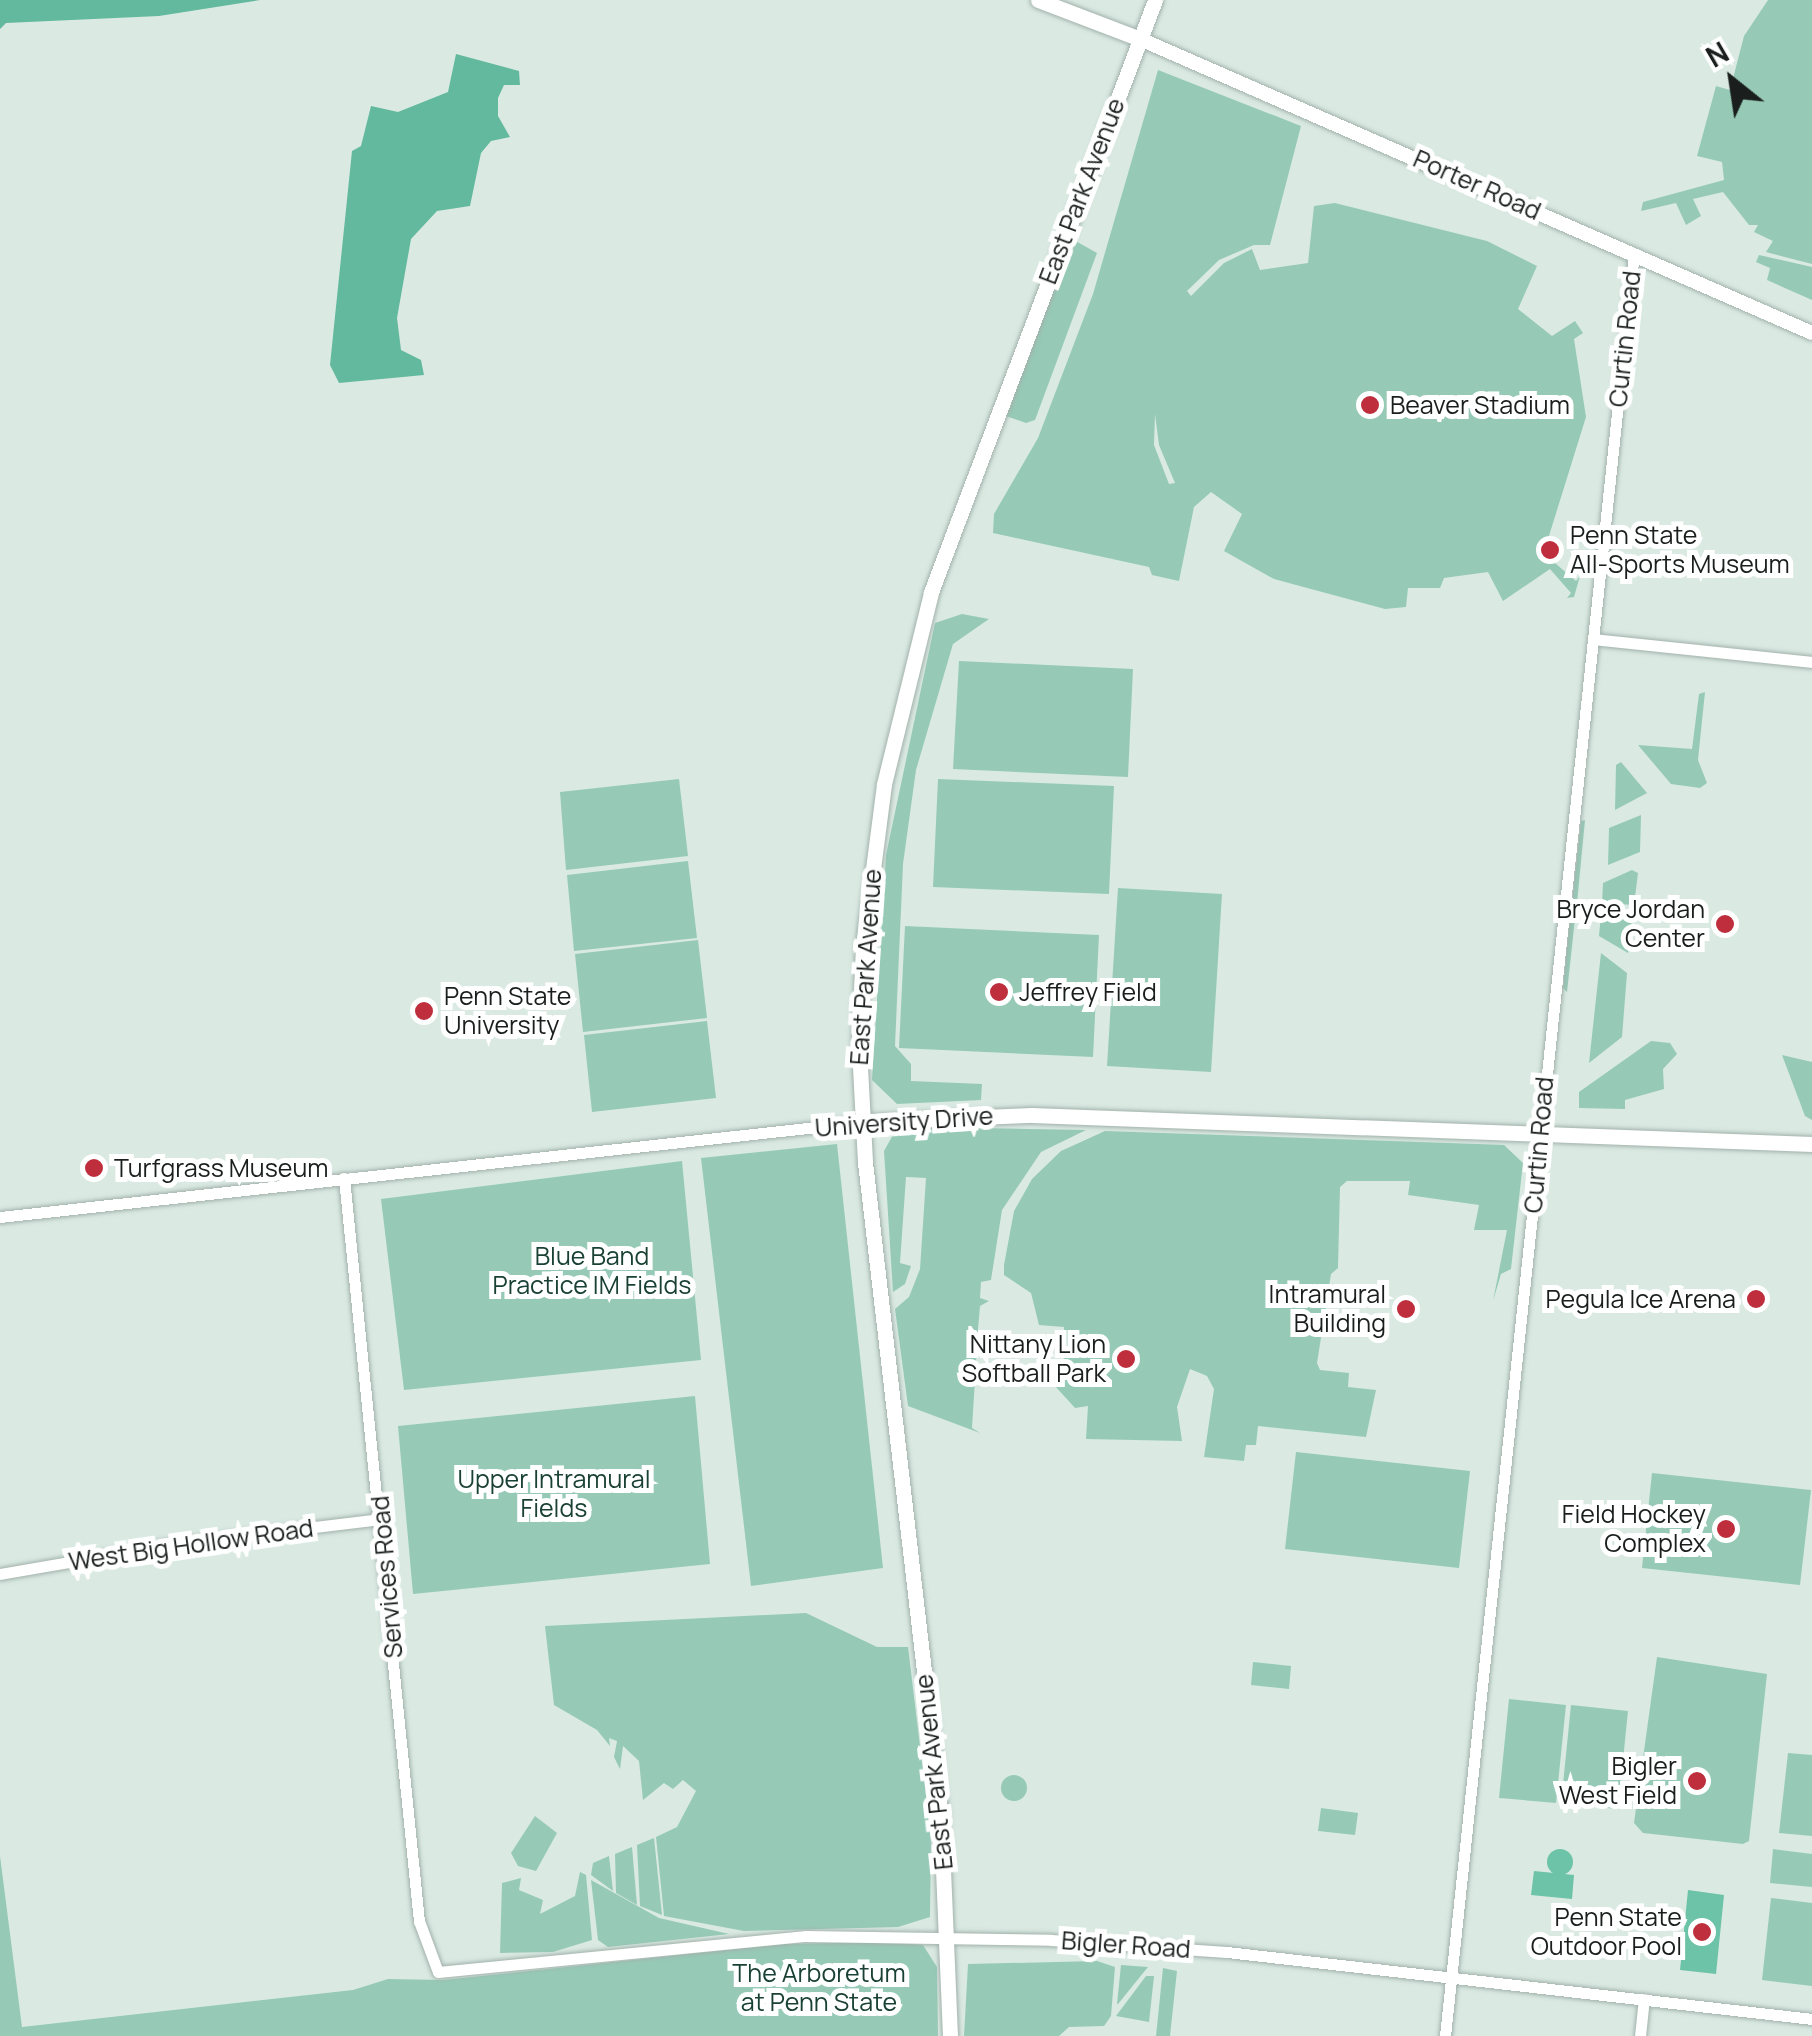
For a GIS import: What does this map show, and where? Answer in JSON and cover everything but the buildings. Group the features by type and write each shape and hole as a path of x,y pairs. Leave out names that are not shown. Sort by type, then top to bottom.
{"main road":[{"path":"1038,0 1140,38"},
{"name":"East Park Avenue","path":"950,2036 941,1818 876,1296 862,1122 859,1014 868,897 884,784 917,641 1155,0"},
{"name":"University Drive","path":"862,1122 1032,1115 1812,1144"}],"street":[{"name":"Porter Road","path":"1140,38 1812,333"},
{"name":"Curtin Road","path":"1446,2036 1634,254"},
{"path":"1593,639 1812,662"},
{"name":"University Drive","path":"0,1218 862,1122"},
{"name":"Services Road","path":"344,1178 382,1519 419,1921 438,1972"},
{"name":"West Big Hollow Road","path":"0,1574 174,1544 382,1519"},
{"name":"Bigler Road","path":"438,1972 806,1936 948,1938 1161,1946 1812,2020"},
{"path":"1640,2036 1644,2000"}],"green space":[{"path":"1768,0 1812,0 1812,264 1766,252 1773,241 1754,232 1758,225 1749,225 1723,192 1693,199 1701,216 1686,225 1676,203 1641,211 1643,202 1724,180 1722,162 1697,156 1716,86 1730,90 1744,36"},
{"name":"Beaver Stadium","path":"1158,70 1301,126 1270,245 1254,245 1219,260 1187,291 1191,296 1224,263 1252,249 1260,270 1308,263 1314,206 1335,203 1487,241 1537,266 1518,309 1552,336 1575,321 1583,333 1574,339 1586,417 1548,539 1563,552 1555,563 1576,581 1580,576 1574,597 1567,598 1571,593 1550,569 1503,601 1488,572 1444,578 1440,588 1408,588 1406,607 1385,609 1274,579 1224,551 1242,514 1211,492 1194,507 1179,581 1152,575 1149,567 993,533 994,514 1038,438 1093,294","holes":["1155,414 1159,445 1175,483 1169,484 1154,445"]},
{"path":"1072,239 1097,253 1035,420 1026,423 1003,415"},
{"path":"1759,255 1812,267 1812,300 1767,280 1770,268 1756,262"},
{"path":"962,614 989,619 953,644 916,770 903,864 895,1046 911,1064 911,1081 982,1084 981,1100 897,1104 872,1080 886,855 935,623"},
{"path":"959,661 1133,669 1128,777 953,769"},
{"path":"1705,692 1698,760 1707,783 1700,788 1671,784 1638,745 1692,749 1699,694"},
{"path":"1621,762 1647,793 1615,810 1616,765"},
{"path":"679,779 688,856 566,870 560,792"},
{"path":"938,779 1114,786 1109,894 933,887"},
{"path":"1641,815 1640,852 1608,865 1609,828"},
{"path":"1585,820 1577,903 1572,903 1581,821"},
{"path":"688,861 697,938 574,951 567,875"},
{"path":"1632,870 1638,873 1634,905 1602,903 1603,883"},
{"path":"1118,888 1222,894 1211,1072 1107,1066"},
{"path":"1571,908 1576,909 1567,992 1563,988"},
{"path":"1601,914 1632,919 1628,953 1599,936"},
{"name":"Jeffrey Field","path":"905,926 1099,935 1093,1057 899,1048"},
{"path":"698,940 707,1018 583,1032 575,954"},
{"path":"1601,953 1627,973 1622,1037 1589,1063"},
{"path":"707,1021 716,1098 592,1112 584,1035"},
{"path":"1651,1041 1670,1043 1677,1054 1663,1069 1664,1089 1625,1100 1625,1109 1579,1108 1579,1092"},
{"path":"1782,1055 1812,1062 1812,1120 1805,1116"},
{"path":"926,1127 1086,1130 1041,1152 1002,1210 991,1280 981,1282 980,1298 989,1301 980,1306 977,1341 986,1345 977,1347 972,1428 980,1433 908,1406 895,1309 909,1297 920,1269 926,1178 906,1177 900,1263 911,1266 905,1284 893,1292 884,1151 894,1133"},
{"path":"1105,1131 1504,1145 1523,1163 1511,1269 1501,1274 1493,1301 1507,1230 1474,1230 1479,1205 1408,1195 1410,1181 1347,1181 1340,1187 1338,1268 1331,1274 1317,1363 1320,1370 1349,1373 1348,1387 1376,1390 1366,1437 1258,1426 1256,1445 1246,1445 1244,1461 1204,1457 1214,1389 1207,1376 1190,1369 1177,1407 1182,1441 1086,1439 1088,1406 1075,1408 1055,1386 1064,1374 1064,1327 1039,1325 1031,1293 1004,1275 1004,1265 1014,1211 1032,1179 1061,1151"},
{"path":"837,1144 883,1568 751,1586 701,1158"},
{"name":"Blue Band Practice IM Fields","path":"682,1161 701,1360 404,1390 381,1199"},
{"name":"Upper Intramural Fields","path":"695,1396 710,1564 413,1594 398,1426"},
{"path":"1296,1452 1470,1471 1459,1568 1285,1549"},
{"name":"Field Hockey Complex","path":"1652,1473 1811,1490 1800,1585 1642,1568"},
{"path":"806,1613 877,1647 908,1647 931,1837 930,1917 898,1927 744,1931 664,1916 656,1837 677,1827 696,1791 683,1780 673,1789 664,1783 643,1800 639,1761 623,1746 620,1769 614,1757 617,1741 609,1738 610,1746 597,1730 554,1705 545,1626"},
{"name":"Bigler West Field","path":"1657,1657 1767,1674 1749,1841 1743,1844 1643,1833 1634,1823"},
{"path":"1253,1662 1291,1666 1289,1689 1251,1685"},
{"path":"1509,1699 1566,1705 1556,1803 1499,1798"},
{"path":"1571,1705 1628,1711 1618,1809 1561,1804"},
{"path":"1788,1753 1812,1755 1812,1836 1779,1833"},
{"path":"1014,1775 1023,1779 1027,1788 1023,1797 1014,1801 1005,1797 1001,1788 1005,1779"},
{"path":"1321,1808 1358,1813 1355,1835 1318,1831"},
{"path":"535,1816 557,1833 536,1871 518,1866 511,1853"},
{"path":"654,1838 662,1915 640,1906 637,1845"},
{"path":"632,1847 637,1905 616,1893 615,1854"},
{"path":"1773,1849 1812,1854 1812,1887 1770,1883"},
{"name":"The Arboretum at Penn State","path":"0,1856 22,2027 353,1990 388,1979 443,1980 784,1944 887,1942 923,1945 937,1967 938,2036 0,2036"},
{"path":"609,1856 613,1891 591,1875 593,1863"},
{"path":"580,1872 586,1875 592,1940 553,1952 500,1953 502,1883 521,1878 519,1890 543,1900 540,1914 575,1896"},
{"path":"591,1880 659,1918 729,1934 608,1947 598,1940"},
{"path":"1771,1898 1812,1903 1812,1986 1762,1980"},
{"path":"1097,1961 1115,1967 1111,2016 1104,2026 1069,2027 1059,2036 964,2036 968,1964"},
{"path":"1121,1965 1148,1967 1117,2004"},
{"path":"1163,1968 1177,1971 1170,2036 1156,2036"},
{"path":"1146,1976 1154,1976 1149,2022 1116,2016"}],"shaded area":[{"path":"0,0 260,0 159,16 6,23 0,29"},
{"path":"456,54 519,71 520,85 504,85 498,98 498,116 510,137 491,141 481,153 470,206 437,211 411,239 397,318 401,350 421,360 424,375 339,383 330,365 352,151 361,146 371,106 398,112 448,92"},
{"path":"1560,1849 1569,1853 1573,1862 1569,1871 1560,1875 1551,1871 1547,1862 1551,1853"},
{"path":"1534,1871 1574,1875 1572,1899 1531,1895"},
{"name":"Penn State Outdoor Pool","path":"1688,1890 1724,1895 1716,1974 1680,1970"}],"place":[{"name":"Beaver Stadium","path":"1370,405"},
{"name":"Penn State All-Sports Museum","path":"1550,550"},
{"name":"Bryce Jordan Center","path":"1725,924"},
{"name":"Jeffrey Field","path":"999,992"},
{"name":"Penn State University","path":"424,1011"},
{"name":"Turfgrass Museum","path":"94,1168"},
{"name":"Pegula Ice Arena","path":"1756,1299"},
{"name":"Intramural Building","path":"1406,1309"},
{"name":"Nittany Lion Softball Park","path":"1126,1359"},
{"name":"Field Hockey Complex","path":"1726,1529"},
{"name":"Bigler West Field","path":"1697,1781"},
{"name":"Penn State Outdoor Pool","path":"1702,1932"}]}
